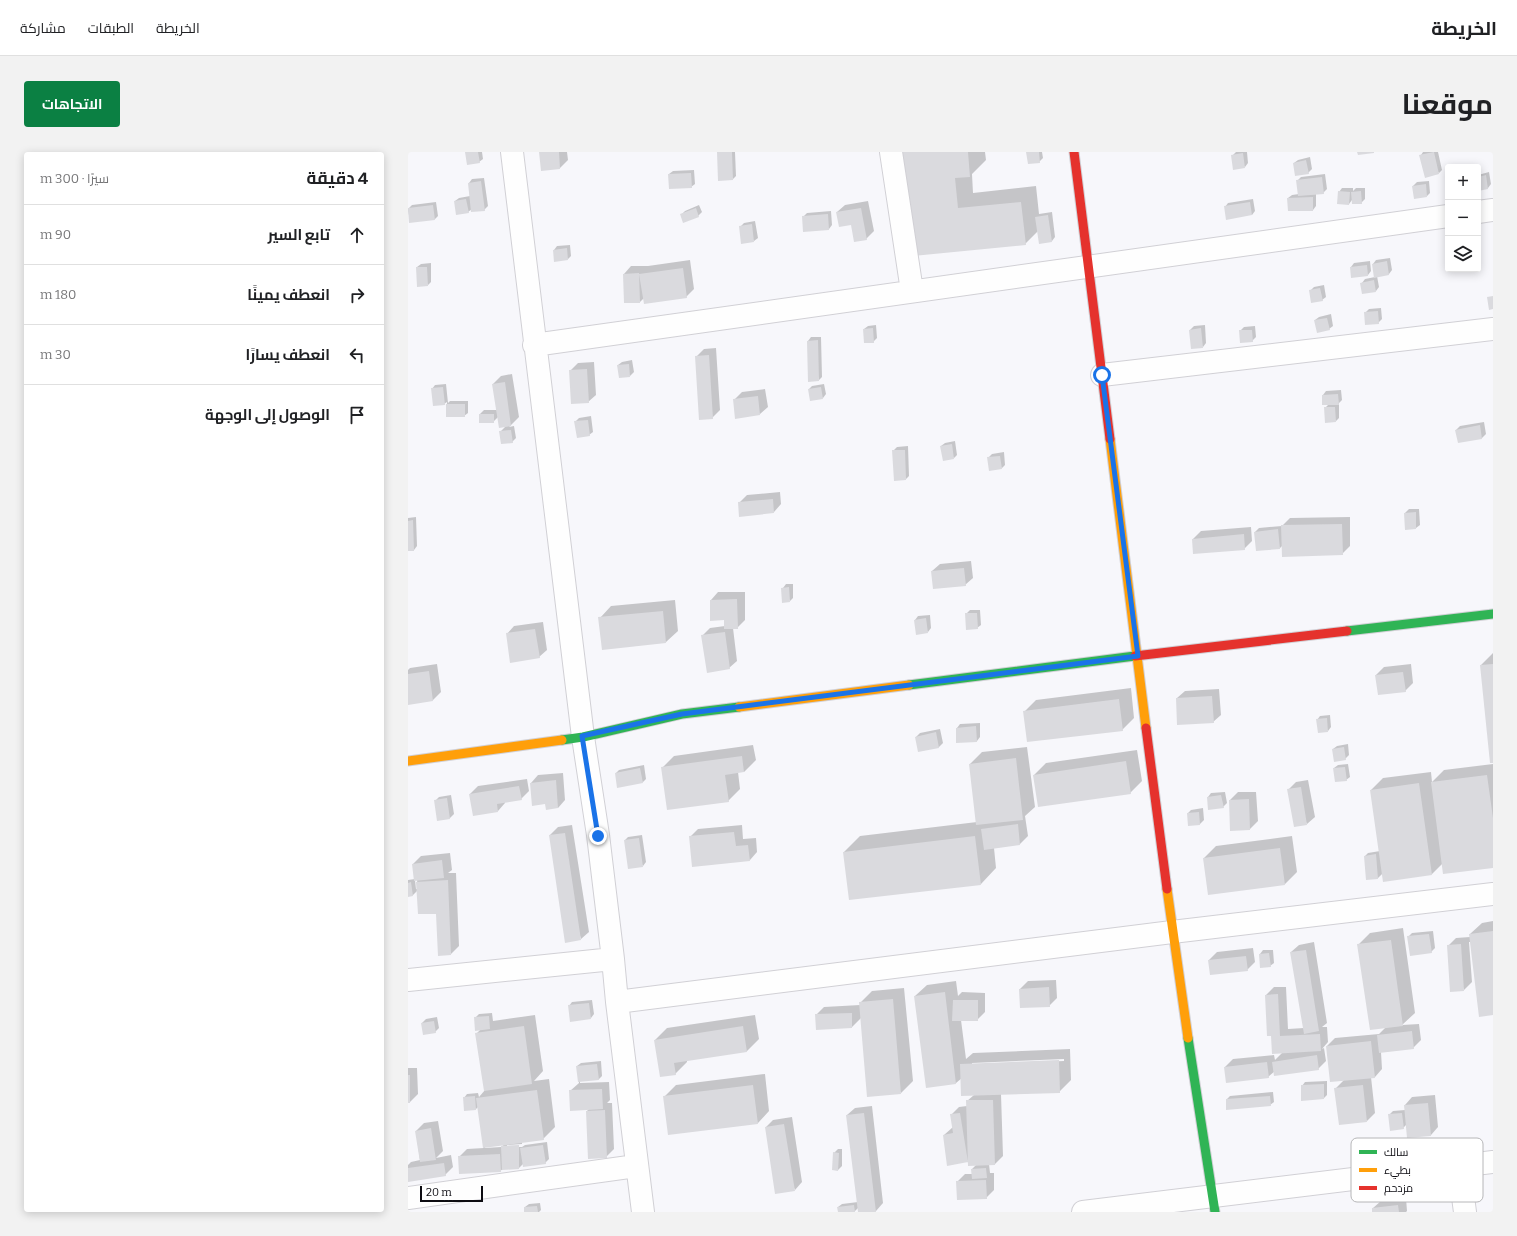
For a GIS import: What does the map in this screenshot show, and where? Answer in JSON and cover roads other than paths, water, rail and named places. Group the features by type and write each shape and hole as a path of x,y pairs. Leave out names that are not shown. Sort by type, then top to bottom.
{"street":[{"path":"512,152 582,736 598,836 636,1166 643,1212"},
{"path":"891,152 912,291"},
{"path":"1074,152 1172,932 1213,1204"},
{"path":"1481,212 1493,210"},
{"path":"534,344 1445,216"},
{"path":"1102,375 1493,329"},
{"path":"408,761 582,736 682,714 1138,656 1493,614"},
{"path":"617,1002 1172,932 1493,894"},
{"path":"408,980 613,959"},
{"path":"1483,1163 1493,1162"},
{"path":"408,1198 636,1166"},
{"path":"1083,1212 1213,1204 1351,1183"},
{"path":"1464,1202 1465,1212"}]}
